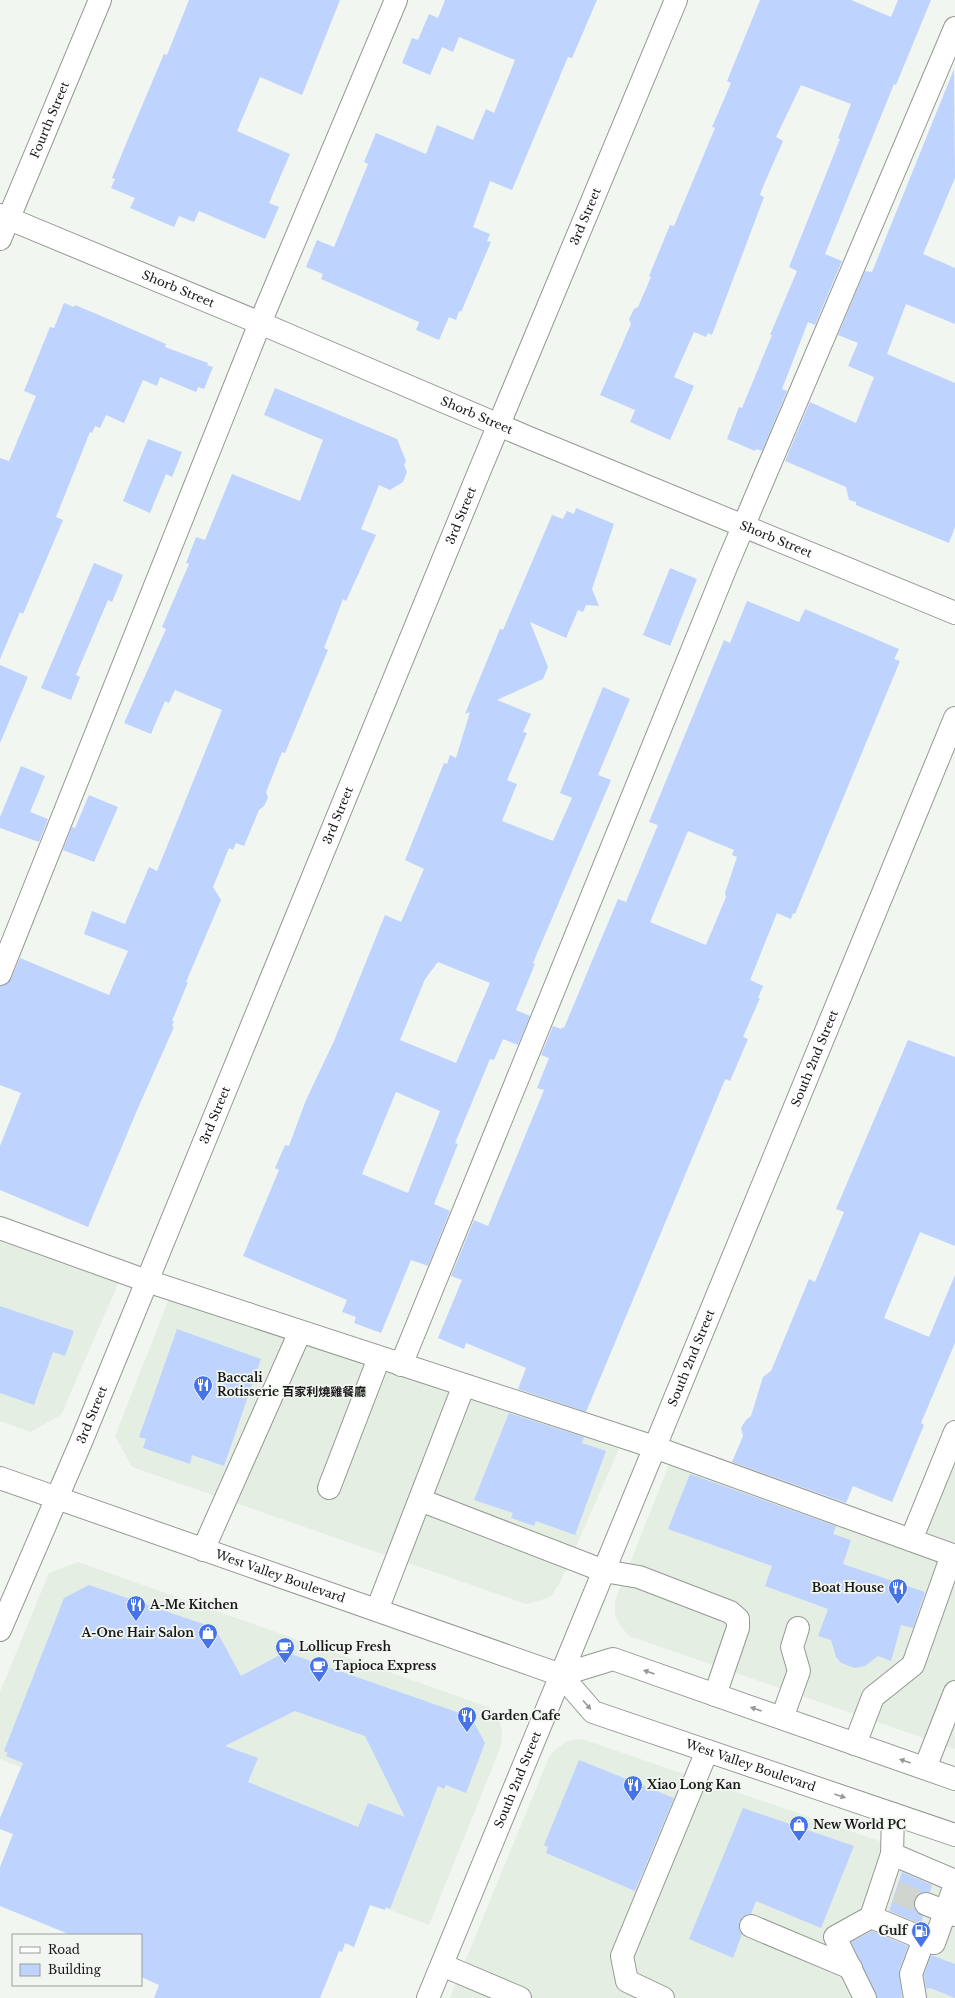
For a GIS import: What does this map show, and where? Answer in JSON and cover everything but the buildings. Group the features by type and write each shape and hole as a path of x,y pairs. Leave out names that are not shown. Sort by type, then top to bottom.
{"street":[{"name":"Fourth Street","path":"0,240 5,217 100,0"},
{"path":"0,974 260,322 396,0"},
{"name":"3rd Street","path":"0,1630 81,1442 676,0"},
{"path":"401,1365 726,567 745,526 955,28"},
{"name":"Shorb Street","path":"5,217 260,322 500,425 955,613"},
{"name":"South 2nd Street","path":"428,1998 955,718"},
{"path":"0,1228 147,1281 654,1447 953,1555 913,1665 873,1697 855,1744"},
{"path":"202,1550 300,1332"},
{"path":"329,1488 380,1358"},
{"path":"377,1610 464,1385"},
{"path":"911,1540 955,1432"},
{"name":"West Valley Boulevard","path":"0,1478 561,1675 593,1712 955,1835"},
{"path":"420,1500 604,1571 639,1577 730,1612 738,1619 738,1628 715,1695"},
{"path":"782,1718 799,1671 792,1647 798,1628"},
{"path":"561,1675 613,1659 955,1779"},
{"path":"925,1768 955,1692"},
{"path":"664,1998 627,1981 622,1956 707,1751"},
{"path":"865,1998 835,1937 871,1917 888,1889 892,1854 893,1814"},
{"path":"892,1854 955,1881"},
{"path":"871,1917 934,1943 942,1910 955,1885"},
{"path":"751,1926 851,1968"},
{"path":"915,1998 912,1974 924,1939"},
{"path":"442,1965 520,1998"}],"shaded area":[{"path":"0,1234 121,1277 61,1415 30,1432 0,1421"},
{"path":"169,1299 399,1370 619,1449 560,1583 551,1596 526,1604 132,1467 115,1436"},
{"path":"955,1447 955,1749 629,1636 620,1625 615,1614 615,1601 670,1462 914,1545"},
{"path":"78,1562 491,1708 498,1717 502,1731 501,1746 429,1925 0,1759 0,1692 49,1573"},
{"path":"582,1739 955,1867 955,1998 450,1998 549,1757 557,1748 568,1741"}],"tunnel":[{"path":"896,1892 926,1904"}],"place":[{"name":"Baccali Rotisserie 百家利燒雞餐廳","path":"203,1402"},
{"name":"Boat House","path":"898,1605"},
{"name":"A-Me Kitchen","path":"136,1622"},
{"name":"A-One Hair Salon","path":"208,1650"},
{"name":"Lollicup Fresh","path":"285,1664"},
{"name":"Tapioca Express","path":"319,1683"},
{"name":"Garden Cafe","path":"467,1733"},
{"name":"Xiao Long Kan","path":"633,1802"},
{"name":"New World PC","path":"799,1842"},
{"name":"Gulf","path":"921,1948"}]}
